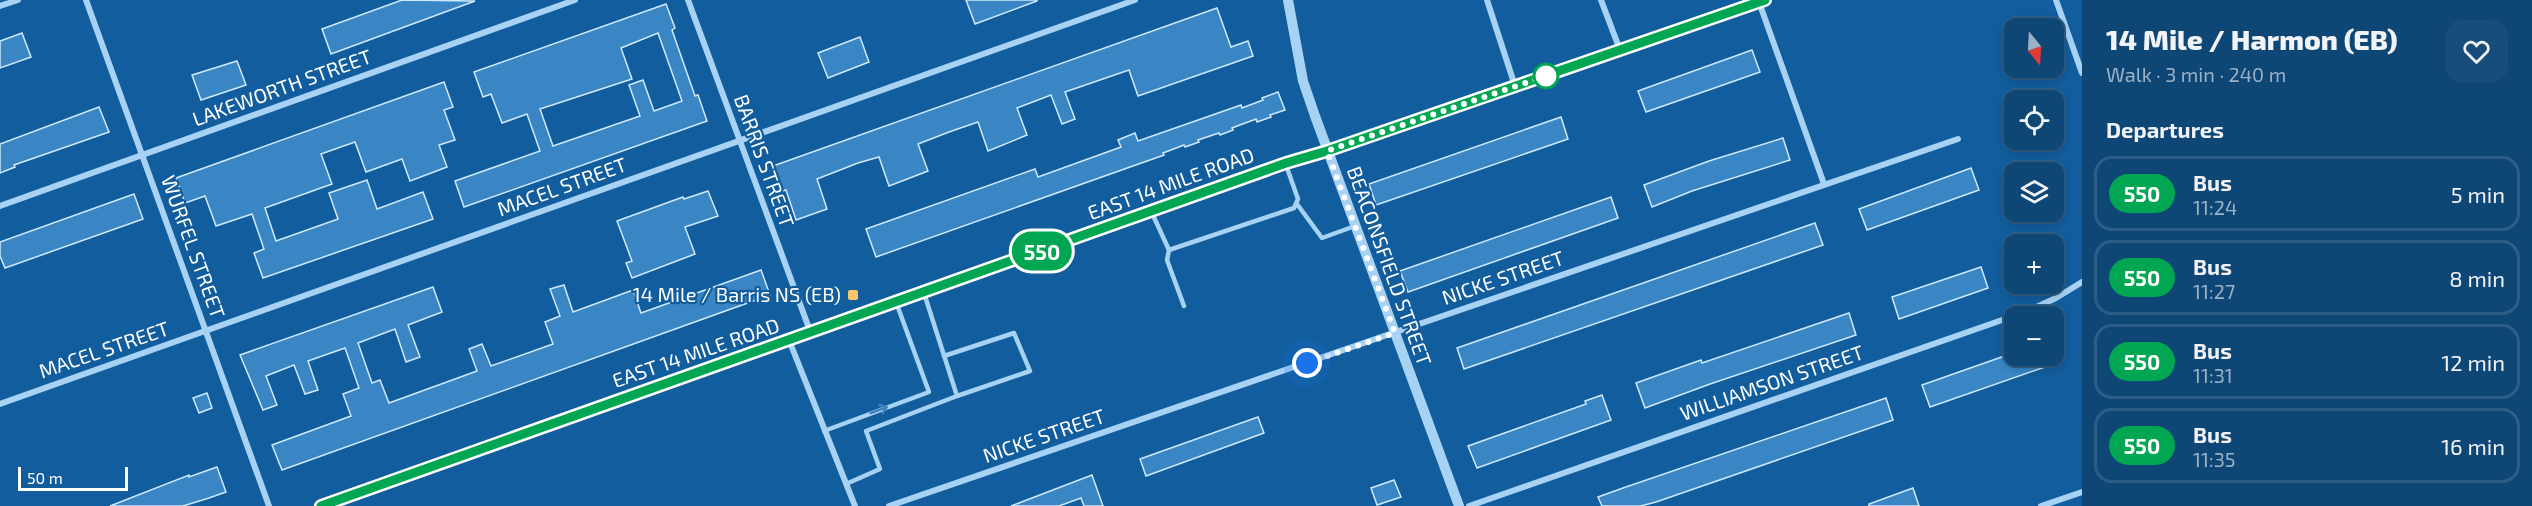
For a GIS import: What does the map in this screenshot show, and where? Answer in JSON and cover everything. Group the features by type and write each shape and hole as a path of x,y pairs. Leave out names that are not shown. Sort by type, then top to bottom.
{"main road":[{"name":"EAST 14 MILE ROAD","path":"321,506 1286,163 1621,51 1762,1"}],"street":[{"path":"0,6 18,0"},
{"name":"WURFEL STREET","path":"86,0 269,506"},
{"name":"LAKEWORTH STREET","path":"0,206 575,0"},
{"name":"BARRIS STREET","path":"688,0 811,333"},
{"name":"MACEL STREET","path":"0,404 1135,0"},
{"name":"BEACONSFIELD STREET","path":"1288,0 1303,81 1459,506"},
{"path":"1486,0 1515,87"},
{"path":"1601,0 1621,51"},
{"path":"2056,0 2082,74"},
{"path":"1762,1 1824,184"},
{"name":"NICKE STREET","path":"889,506 1958,139"},
{"name":"WILLIAMSON STREET","path":"1469,506 2028,311 2082,282"},
{"path":"789,340 855,506"},
{"path":"2041,506 2082,492"}],"lane":[{"path":"1286,163 1298,204 1322,238 1355,226"},
{"path":"1169,250 1283,212 1298,204"},
{"path":"1152,212 1169,250 1167,260 1184,306"},
{"path":"924,292 957,396"},
{"path":"824,431 929,392 896,302"},
{"path":"846,484 880,469 866,431 1030,371 1014,333 944,356"}],"building":[{"path":"402,0 475,1 331,54 322,29"},
{"path":"966,0 1037,0 1037,1 975,24"},
{"path":"666,4 675,28 672,30 695,96 698,95 707,121 464,207 455,181 540,151 527,114 502,123 491,94 483,97 474,72","holes":["658,33 682,101 654,111 643,80 629,85 640,116 553,146 540,109 632,79 621,48"]},
{"path":"1217,8 1231,47 1248,41 1253,56 1138,96 1129,70 1065,92 1075,119 1062,124 1051,95 1017,108 1027,135 988,151 978,122 949,132 918,144 928,171 889,186 879,157 858,163 817,179 827,209 796,220 786,190 782,191 773,166"},
{"path":"22,33 31,57 0,68 0,41"},
{"path":"860,37 869,62 828,78 818,53"},
{"path":"1752,50 1760,72 1646,112 1638,91"},
{"path":"237,61 246,85 201,100 192,75"},
{"path":"444,82 453,107 444,110 455,140 439,145 447,167 410,181 402,159 366,172 355,142 321,154 332,184 265,208 276,241 338,219 329,193 367,180 377,209 423,192 433,219 263,278 254,253 264,249 252,214 216,226 205,196 185,203 176,178"},
{"path":"1278,92 1285,110 1270,115 1271,117 1257,122 1256,119 1220,135 1219,133 1198,140 1199,142 1163,153 1164,155 876,257 866,229 1035,169 1038,177 1121,147 1118,140 1135,133 1138,141 1241,105 1242,108"},
{"path":"99,107 109,132 14,165 15,167 0,173 0,144"},
{"path":"1561,117 1568,139 1376,205 1369,184"},
{"path":"1783,138 1790,160 1692,191 1652,207 1644,185 1709,161"},
{"path":"1971,168 1979,190 1867,230 1859,209"},
{"path":"708,191 718,216 685,227 695,254 632,278 626,263 632,261 617,221 683,197 684,199"},
{"path":"134,194 143,219 5,268 0,256 0,242"},
{"path":"1611,197 1618,218 1408,292 1400,271"},
{"path":"1815,223 1823,245 1464,369 1457,348"},
{"path":"1981,267 1988,288 1899,319 1892,297"},
{"path":"761,270 770,295 282,470 272,445 351,416 343,394 359,388 345,348 308,361 318,390 305,394 294,365 266,376 277,405 263,410 240,355 433,287 442,312 408,325 420,357 406,362 395,329 358,343 372,383 380,380 389,403 477,371 469,349 482,344 491,366 553,344 545,322 560,316 550,289 564,285 573,312 633,290 641,313"},
{"path":"1849,313 1856,335 1645,408 1636,383"},
{"path":"2004,356 2004,366 2045,367 1930,407 1922,385"},
{"path":"207,393 212,408 199,413 193,398"},
{"path":"1602,395 1611,420 1477,468 1468,446 1586,404 1585,401"},
{"path":"1886,398 1893,420 1656,502 1641,506 1602,506 1598,497 1623,488"},
{"path":"1258,417 1264,433 1146,476 1140,459"},
{"path":"217,467 226,492 183,506 110,506 189,475 189,477"},
{"path":"1092,475 1103,506 1084,506 1081,498 1059,506 1011,506"},
{"path":"1394,480 1401,497 1377,505 1371,488"},
{"path":"1913,488 1919,506 1869,506 1869,504"}],"bus line":[{"name":"550","path":"321,506 1286,163 1621,51 1765,0"}],"place":[{"name":"14 Mile / Barris NS (EB)","path":"853,295"}],"route":[{"path":"1307,363 1395,333 1327,151 1548,76 1546,76"}]}
